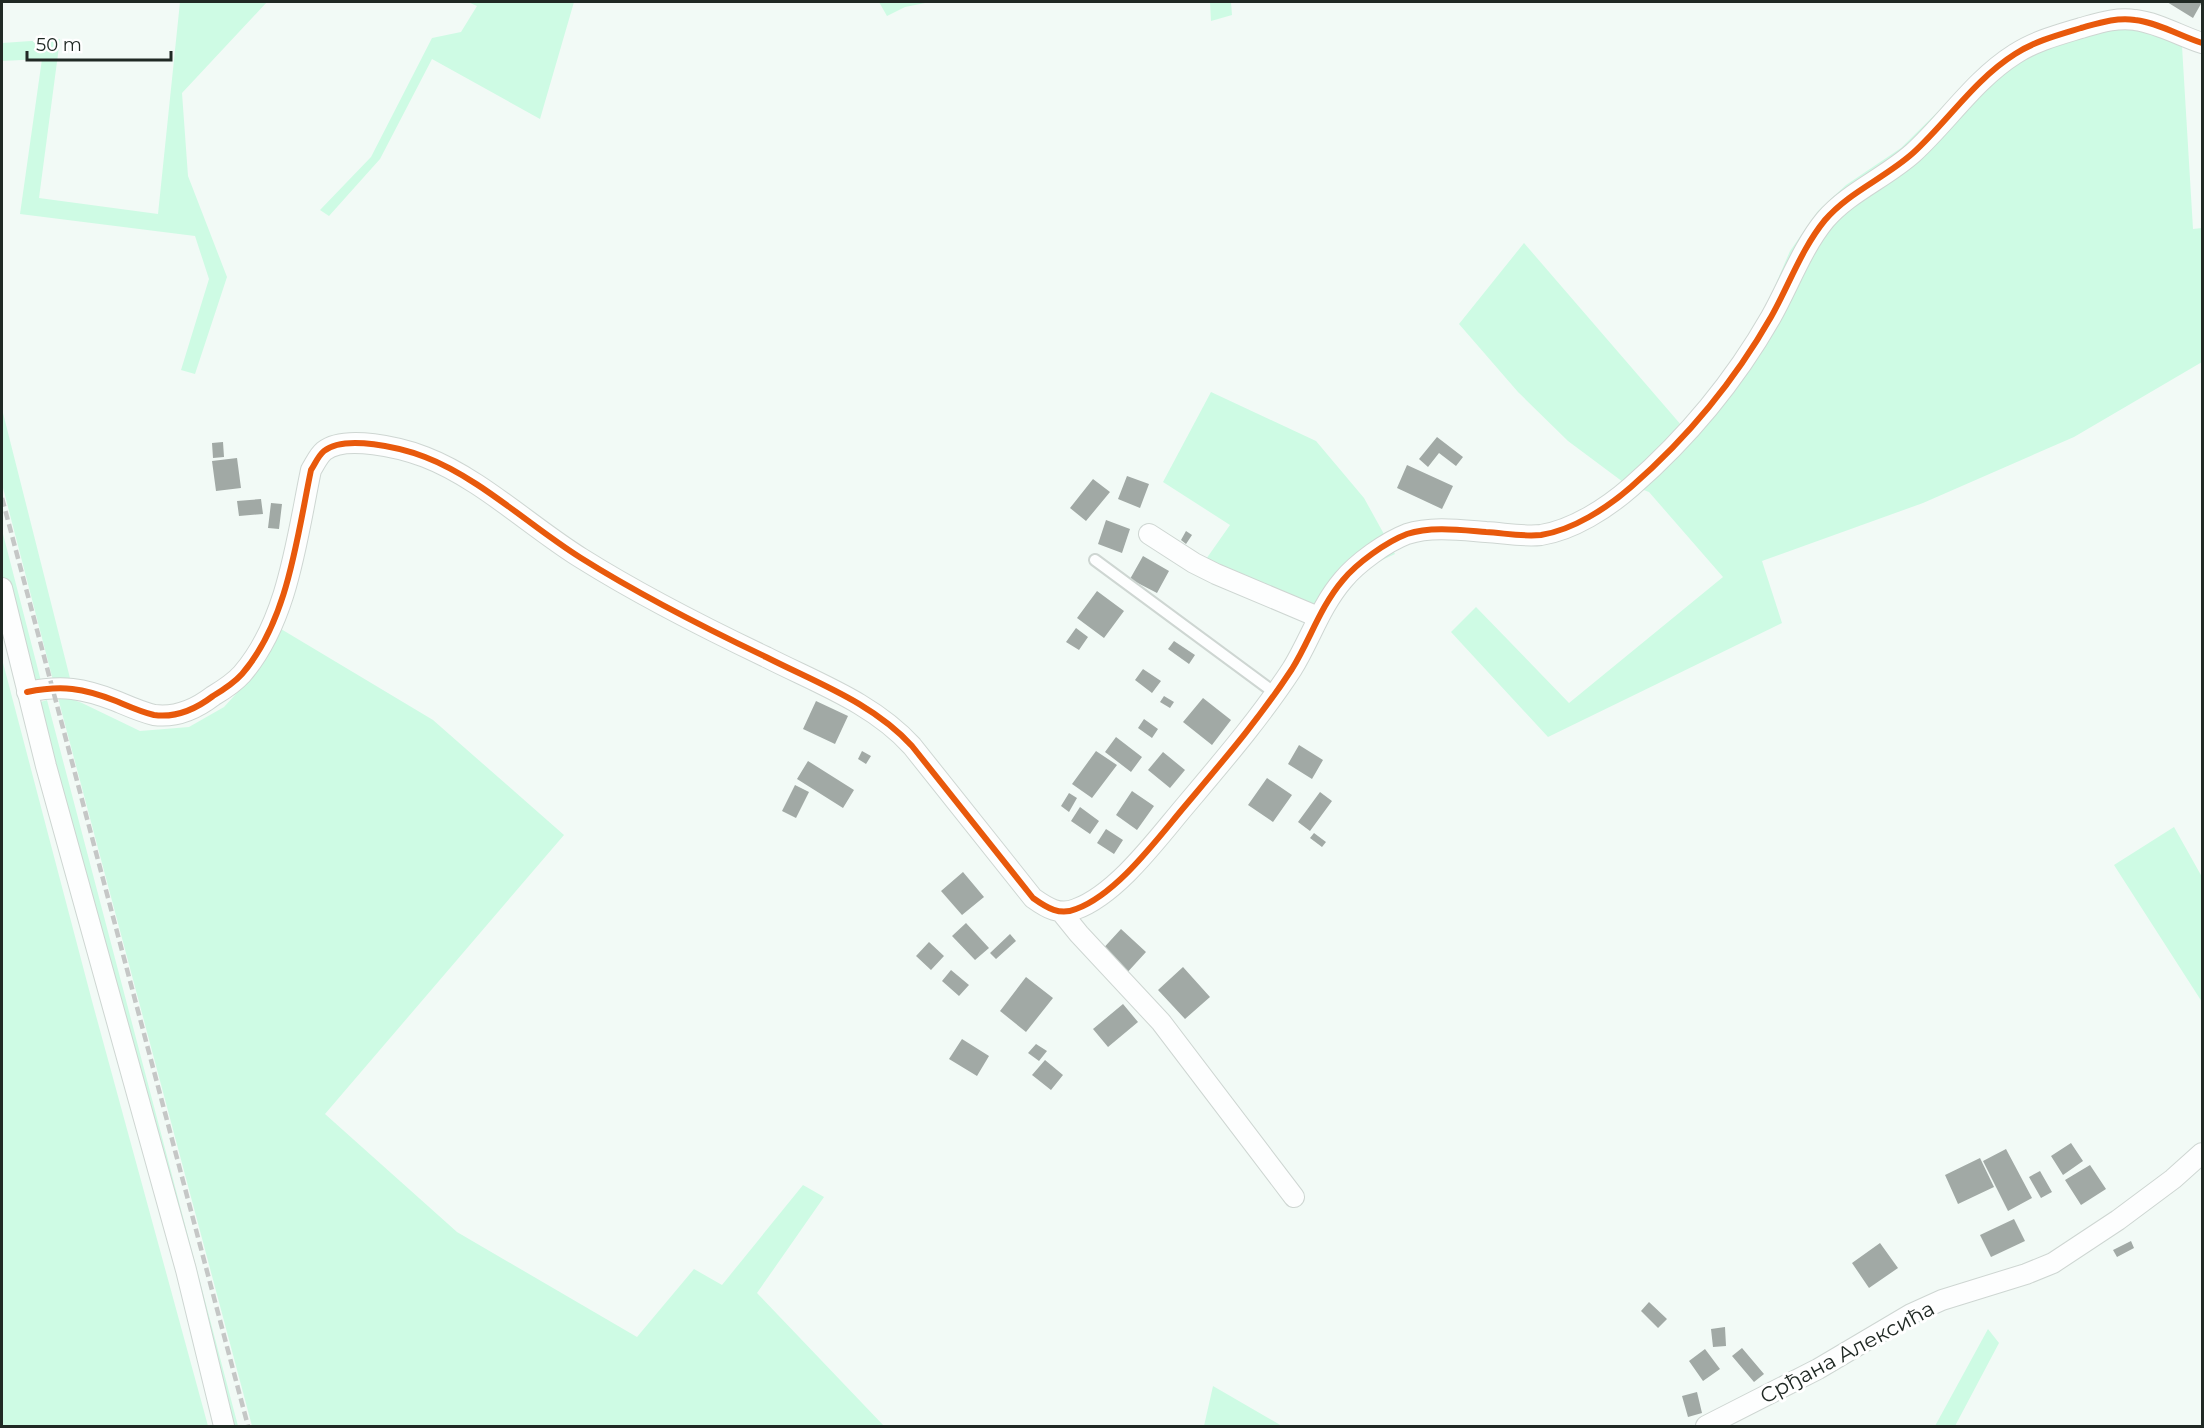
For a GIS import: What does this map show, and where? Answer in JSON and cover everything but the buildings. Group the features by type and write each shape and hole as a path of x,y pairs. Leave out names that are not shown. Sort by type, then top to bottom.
{"street":[{"path":"1062,913 1089,903 1118,882 1205,782 1275,693 1293,667 1318,617 1344,579 1358,564 1407,534 1432,530 1463,530 1518,536 1542,535 1564,528 1585,519 1625,492 1659,462 1700,417 1770,320 1808,245 1824,222 1845,200 1878,180 1909,157 1996,67 2018,52 2046,39 2119,19 2138,20 2202,43"},
{"path":"27,692 74,688 91,691 154,715 177,715 203,703 240,677 254,660 269,634 284,594 312,470 324,452 333,446 347,443 396,448 425,457 450,468 582,558 698,623 855,701 897,729 1020,884 1045,907 1062,913 1161,1022 1294,1197"},
{"path":"1149,534 1194,563 1216,574 1318,617"},
{"path":"2,588 46,766 186,1270 224,1426"},
{"name":"Срђана Алексића","path":"1706,1426 1818,1369 1911,1314 1942,1300 2026,1274 2053,1263 2118,1220 2173,1179 2202,1153"}],"lane":[{"path":"1095,560 1275,693"}],"green space":[{"path":"180,2 267,2 182,93 188,176 227,277 195,374 181,370 209,279 195,236 20,214 42,59 2,61 2,43 60,39 39,198 158,214"},
{"path":"468,2 574,2 540,119 432,59 380,159 329,216 320,210 371,157 432,38 461,32 477,6"},
{"path":"879,2 930,2 905,7 887,16"},
{"path":"1210,2 1231,2 1232,15 1211,21"},
{"path":"2140,26 2182,46 2193,229 2202,228 2202,362 2074,437 1923,503 1762,561 1782,623 1548,737 1451,632 1476,607 1569,703 1723,577 1649,492 1623,482 1568,441 1518,392 1459,324 1524,243 1682,426 1704,400 1759,323 1790,251 1818,211 1846,185 1901,148 1980,70 2051,34"},
{"path":"1211,392 1316,441 1364,498 1395,554 1353,577 1319,621 1197,572 1230,525 1163,482"},
{"path":"2,409 73,690 55,688 2,484"},
{"path":"2,530 43,689 24,682 2,576"},
{"path":"276,626 433,720 564,835 325,1114 457,1232 637,1337 694,1269 722,1285 803,1185 824,1197 757,1293 884,1426 252,1426 58,698 82,703 140,731 189,727 224,707 257,671"},
{"path":"2,659 92,1001 208,1426 2,1426"},
{"path":"47,700 238,1426 224,1426 34,704"},
{"path":"2174,827 2202,877 2202,1002 2114,865"},
{"path":"1988,1329 1999,1343 1955,1426 1935,1426"},
{"path":"1213,1386 1282,1426 1204,1426"}],"railway":[{"path":"2,498 248,1426"}],"cycle path":[{"path":"27,692 72,689 162,716 193,709 224,689 242,674 258,653 270,629 280,604 295,550 311,470 318,458 333,446 374,444 415,453 466,477 562,546 626,585 695,622 843,695 880,718 912,746 1033,898 1054,910 1070,911 1091,902 1121,879 1162,834 1267,705 1292,669 1335,590 1364,560 1407,534 1426,530 1527,536 1553,532 1577,523 1622,495 1690,429 1742,363 1771,317 1809,242 1825,220 1845,201 1913,153 1974,88 2000,64 2039,42 2101,22 2115,20 2128,19 2144,22 2202,43"}]}
